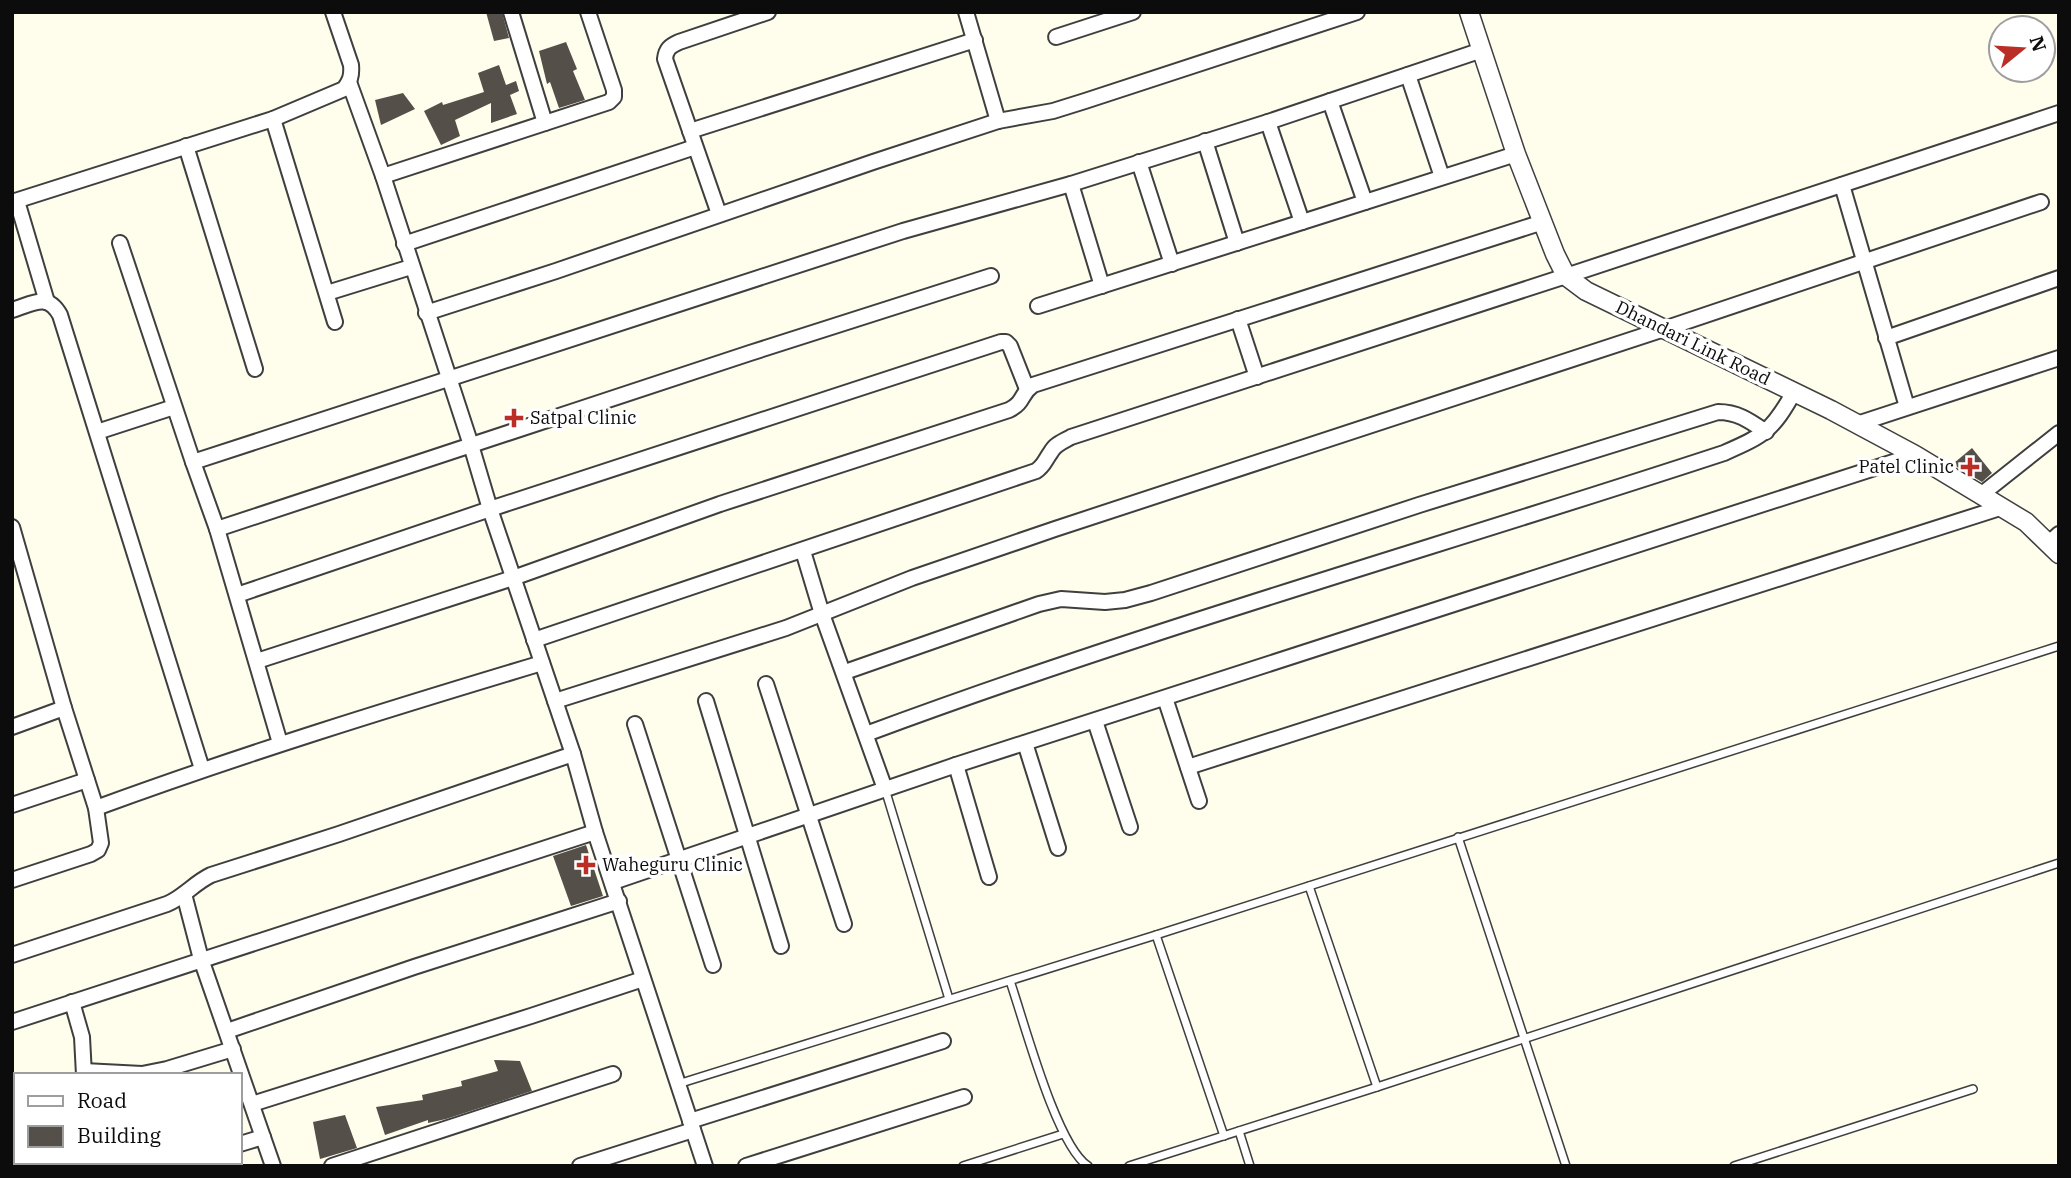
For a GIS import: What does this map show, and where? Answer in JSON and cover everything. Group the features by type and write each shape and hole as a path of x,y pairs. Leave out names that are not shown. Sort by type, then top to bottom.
{"street":[{"path":"47,302 15,202 273,119 344,89 352,74 351,65 333,12"},
{"path":"511,12 545,123"},
{"path":"383,176 609,102 614,97 614,90 588,12"},
{"path":"719,215 665,60 666,51 679,42 768,12"},
{"path":"965,12 998,121"},
{"path":"1056,37 1133,12"},
{"path":"426,313 998,121 1053,111 1357,12"},
{"path":"1469,12 1516,154 1566,276"},
{"path":"690,131 975,40"},
{"path":"192,462 929,223 1071,184 1268,122 1482,50"},
{"path":"1408,75 1442,177"},
{"path":"349,82 383,176 490,509 573,754 595,832 705,1166"},
{"path":"1330,101 1365,202"},
{"path":"534,640 1036,471 1043,467 1056,446 1071,437 2059,113"},
{"path":"273,119 335,322"},
{"path":"1268,122 1302,222"},
{"path":"1205,141 1237,243"},
{"path":"186,146 255,369"},
{"path":"404,244 695,147"},
{"path":"1038,306 1516,154"},
{"path":"1139,162 1172,264"},
{"path":"1071,184 1102,286"},
{"path":"1843,185 1907,407"},
{"path":"555,701 774,632 912,578 1067,525 1664,330 2041,202"},
{"path":"257,661 513,578 720,504 1009,410 1018,406 1027,389 1033,385 1542,222"},
{"path":"120,243 192,462 217,529 280,743"},
{"path":"327,293 411,267"},
{"path":"217,529 991,276"},
{"name":"Dhandari Link Road","path":"1566,276 1587,291 1794,392 1915,455 2003,507 2055,544"},
{"path":"1886,338 2059,278"},
{"path":"12,310 47,302 54,305 60,315 202,769"},
{"path":"1238,318 1257,377"},
{"path":"237,595 490,509 1001,342 1010,345 1027,389"},
{"path":"1857,424 2059,358"},
{"path":"866,734 955,701 1201,620 1724,453 1766,432 1779,418 1794,392"},
{"path":"97,432 174,407"},
{"path":"845,672 1039,604 1061,599 1105,602 1151,593 1419,505 1717,412 1732,412 1766,432"},
{"path":"1982,495 2059,433"},
{"path":"613,882 956,765 1915,455"},
{"path":"1188,767 2003,507"},
{"path":"12,527 96,808 101,843 98,850 91,854 12,880"},
{"path":"803,551 822,614 885,789"},
{"path":"96,808 280,743 541,663"},
{"path":"766,684 844,924"},
{"path":"1165,698 1199,801"},
{"path":"706,701 781,946"},
{"path":"12,727 64,708"},
{"path":"1095,720 1130,827"},
{"path":"635,724 713,965"},
{"path":"1025,743 1058,848"},
{"path":"12,955 167,904 198,881 211,875 573,754"},
{"path":"956,765 989,877"},
{"path":"12,805 87,780"},
{"path":"12,1021 595,832"},
{"path":"184,894 201,959 241,1073"},
{"path":"227,1031 619,901"},
{"path":"252,1104 643,979"},
{"path":"72,1002 82,1037 84,1073"},
{"path":"580,1166 692,1125 943,1041"},
{"path":"147,1073 233,1049"},
{"path":"332,1166 613,1074"},
{"path":"242,1075 273,1166"},
{"path":"746,1166 964,1097"},
{"path":"242,1143 263,1137"}],"lane":[{"path":"677,1084 1156,935 2059,646"},
{"path":"885,789 949,999"},
{"path":"1458,837 1566,1166"},
{"path":"1129,1166 2059,863"},
{"path":"1309,886 1377,1087"},
{"path":"1156,935 1224,1136"},
{"path":"1010,981 1063,1134 1088,1166"},
{"path":"1734,1166 1973,1089"},
{"path":"1239,1132 1250,1166"},
{"path":"963,1166 1063,1134"}],"building":[{"path":"486,12 502,12 509,38 494,41"},
{"path":"566,42 577,69 573,71 585,100 559,108 550,82 547,84 539,51"},
{"path":"499,65 506,85 516,81 519,91 510,95 517,114 491,123 491,103 455,120 460,136 441,145 424,111 442,102 443,105 484,92 478,73"},
{"path":"403,93 415,109 381,125 375,100"},
{"path":"1972,448 1992,473 1982,482 1954,463"},
{"path":"586,845 603,896 571,906 553,856"},
{"path":"494,1060 520,1061 532,1091 446,1119 428,1123 428,1120 385,1135 376,1107 423,1100 422,1095 462,1086 461,1081 498,1071"},
{"path":"345,1115 357,1148 320,1159 313,1122"}],"place":[{"name":"Satpal Clinic","path":"514,418"},
{"name":"Patel Clinic","path":"1970,467"},
{"name":"Waheguru Clinic","path":"586,865"}]}
